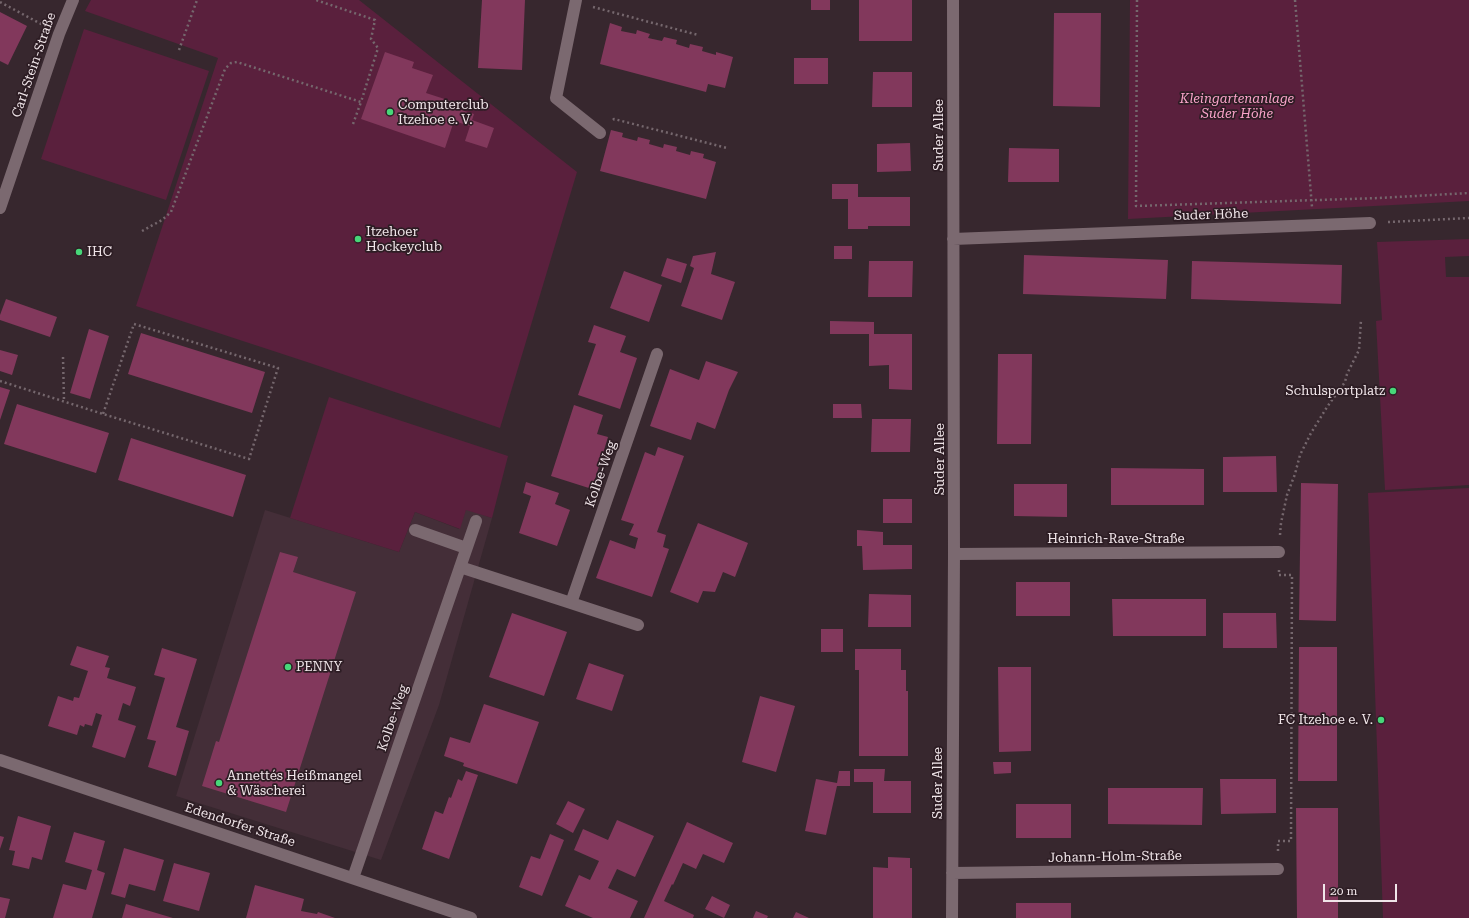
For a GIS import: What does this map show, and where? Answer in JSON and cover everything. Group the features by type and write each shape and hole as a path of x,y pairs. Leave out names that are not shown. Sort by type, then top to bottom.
{"street":[{"name":"Carl-Stein-Straße","path":"0,208 59,34 73,0"},
{"name":"Suder Allee","path":"952,918 954,554 953,0"},
{"path":"576,1 556,98 600,133"},
{"name":"Suder Höhe","path":"953,239 1370,223"},
{"name":"Kolbe-Weg","path":"570,603 657,354"},
{"name":"Kolbe-Weg","path":"353,878 476,521"},
{"path":"416,530 466,548"},
{"name":"Heinrich-Rave-Straße","path":"954,554 1279,552"},
{"path":"460,567 638,625"},
{"name":"Edendorfer Straße","path":"0,760 471,918"},
{"name":"Johann-Holm-Straße","path":"952,873 1278,869"}],"path":[{"path":"179,50 197,0"},
{"path":"316,0 376,20 371,39 378,48 353,124"},
{"path":"1137,0 1136,206 1379,198 1469,193"},
{"path":"1295,0 1312,211"},
{"path":"576,1 698,35"},
{"path":"0,2 59,34"},
{"path":"142,231 162,220 171,212 225,69 231,63 237,62 361,102"},
{"path":"600,133 614,119 727,148"},
{"path":"1370,223 1469,218"},
{"path":"1278,869 1278,841 1291,841 1292,575 1279,575 1281,523 1287,494 1295,474 1300,455 1327,407 1345,382 1358,350 1361,320"},
{"path":"0,381 103,414 249,459 278,368 134,324 103,414"},
{"path":"63,358 64,401"}],"shaded area":[{"path":"466,509 492,518 439,705 381,860 176,796 265,510 399,552 415,512 459,529"}],"green space":[{"name":"Itzehoer Hockeyclub","path":"91,0 359,0 577,172 500,428 310,363 136,306 218,58 85,11"},
{"name":"Kleingartenanlage Suder Höhe","path":"1130,0 1469,0 1469,201 1128,219"},
{"path":"84,29 209,71 166,200 41,159"},
{"path":"1469,239 1469,256 1445,257 1446,277 1469,277 1469,485 1385,490 1376,321 1382,320 1377,242"},
{"path":"329,397 508,456 492,518 466,510 460,529 415,512 399,552 290,518"},
{"name":"FC Itzehoe e. V.","path":"1469,488 1469,918 1383,918 1368,493"}],"building":[{"path":"482,0 525,0 522,70 478,68"},
{"path":"811,0 830,0 830,10 811,10"},
{"path":"859,0 912,0 912,41 859,41"},
{"path":"0,12 27,26 8,65 0,61"},
{"path":"1054,13 1101,13 1100,107 1053,106"},
{"path":"610,23 622,27 621,31 636,34 637,30 650,34 648,38 662,41 664,37 677,40 676,44 689,48 690,44 703,47 702,51 716,55 716,52 733,57 725,88 708,84 706,92 600,64"},
{"path":"385,52 414,62 412,68 433,75 426,93 460,104 458,109 474,114 472,120 494,128 487,148 465,141 470,126 454,121 445,148 361,119"},
{"path":"794,58 828,58 828,84 794,84"},
{"path":"873,72 912,72 912,107 872,107"},
{"path":"611,130 623,133 622,137 637,141 638,137 650,140 649,144 663,148 664,144 677,147 676,151 690,155 691,151 704,154 703,158 716,162 706,199 600,171"},
{"path":"910,143 911,171 877,172 877,144"},
{"path":"1009,148 1059,149 1059,182 1008,182"},
{"path":"832,184 858,184 858,197 910,197 910,226 868,226 868,229 848,229 848,199 832,199"},
{"path":"834,246 852,246 852,259 834,259"},
{"path":"716,252 711,274 735,282 722,320 681,306 694,268 690,266 693,256"},
{"path":"1024,255 1168,260 1166,299 1023,294"},
{"path":"667,258 687,264 681,283 661,276"},
{"path":"869,261 913,261 912,297 868,297"},
{"path":"1192,261 1342,265 1341,304 1191,299"},
{"path":"624,271 662,285 649,322 610,308"},
{"path":"6,299 57,317 50,337 0,320 0,315"},
{"path":"830,321 874,322 874,334 912,334 912,390 889,389 889,365 869,366 869,334 830,334"},
{"path":"594,325 626,336 620,352 637,358 620,409 578,395 596,344 588,342"},
{"path":"89,329 109,336 90,399 70,393"},
{"path":"141,333 265,372 252,413 128,374"},
{"path":"0,350 18,355 12,375 0,371"},
{"path":"998,354 1032,354 1031,444 997,444"},
{"path":"706,361 738,372 729,390 715,429 697,422 691,440 650,426 670,369 699,380"},
{"path":"0,387 10,390 0,420"},
{"path":"17,404 109,433 96,473 4,444"},
{"path":"833,404 861,404 862,418 833,418"},
{"path":"574,405 603,415 597,434 608,437 592,489 551,476"},
{"path":"872,419 911,419 910,452 871,452"},
{"path":"131,438 246,475 233,517 118,480"},
{"path":"658,447 684,456 657,532 666,535 663,547 669,549 652,597 596,578 610,540 635,549 638,538 629,535 634,524 621,520 645,452 655,456"},
{"path":"1276,456 1277,492 1223,492 1223,457"},
{"path":"1111,468 1204,469 1204,505 1111,505"},
{"path":"526,482 559,493 555,504 570,510 557,546 519,533 531,496 523,493"},
{"path":"1301,483 1338,484 1336,621 1299,620"},
{"path":"1014,484 1067,484 1067,517 1014,516"},
{"path":"883,499 912,499 912,523 883,523"},
{"path":"698,523 748,543 735,577 723,572 715,592 703,591 698,603 670,592"},
{"path":"857,530 883,532 883,545 912,545 912,569 863,570 862,546 857,546"},
{"name":"PENNY","path":"280,552 298,557 293,572 356,592 286,812 202,786 216,741 219,742"},
{"path":"1016,582 1070,582 1070,616 1016,616"},
{"path":"869,594 911,595 911,627 868,627"},
{"path":"1112,599 1206,599 1206,636 1113,636"},
{"path":"512,613 567,632 544,696 489,677"},
{"path":"1223,613 1276,613 1277,648 1223,648"},
{"path":"821,629 843,629 843,652 821,652"},
{"path":"77,646 109,656 105,667 110,668 107,678 136,687 130,706 123,703 118,720 136,726 125,758 92,747 102,715 96,713 92,726 85,724 84,727 80,725 77,735 48,726 58,696 73,701 74,697 79,698 88,671 70,665"},
{"path":"1299,647 1337,647 1337,781 1298,781"},
{"path":"162,648 197,659 176,727 189,731 176,776 148,767 156,741 147,739 165,678 154,675"},
{"path":"855,649 901,649 901,670 906,670 906,691 908,691 908,756 859,756 859,670 855,670"},
{"path":"589,663 624,675 612,711 576,699"},
{"path":"998,667 1031,667 1031,751 999,752"},
{"path":"760,696 795,706 776,772 742,762"},
{"path":"484,704 539,722 517,784 463,766 464,763 444,756 450,737 470,743"},
{"path":"993,762 1011,762 1011,773 994,774"},
{"path":"854,769 885,769 884,781 911,781 911,813 873,813 873,782 854,782"},
{"path":"466,771 478,775 449,859 422,849 435,811 443,814 458,779 462,781"},
{"path":"839,771 850,771 850,786 837,786 826,835 805,831 816,779 837,783"},
{"path":"1220,779 1276,779 1276,813 1221,814"},
{"path":"1108,788 1203,788 1202,825 1108,824"},
{"path":"568,801 585,809 573,833 556,824"},
{"path":"1016,804 1071,804 1071,838 1016,838"},
{"path":"1296,808 1338,808 1338,918 1297,918"},
{"path":"18,816 51,826 42,860 32,857 29,869 12,865 15,851 9,850"},
{"path":"617,820 654,836 635,877 617,869 608,888 638,901 630,918 593,918 565,906 579,875 590,880 599,861 574,850 583,829 608,840"},
{"path":"687,822 733,843 724,863 703,854 696,869 683,863 664,901 694,915 693,918 644,918"},
{"path":"74,832 105,841 97,870 105,873 92,918 53,918 63,884 86,890 92,870 65,862"},
{"path":"550,834 564,840 542,896 519,887 531,856 540,859"},
{"path":"0,836 4,837 0,849"},
{"path":"124,848 164,860 155,891 129,884 125,898 111,894"},
{"path":"888,857 910,858 910,868 912,868 912,918 873,918 873,867 888,868"},
{"path":"174,863 210,873 199,911 163,901"},
{"path":"255,885 304,899 301,911 317,914 318,912 335,918 246,918"},
{"path":"712,896 730,905 724,918 705,909"},
{"path":"0,897 10,899 5,918 0,918"},
{"path":"1016,903 1071,903 1071,918 1016,918"},
{"path":"126,904 173,918 122,918"},
{"path":"756,911 768,916 767,918 753,918"},
{"path":"796,912 809,918 793,918"}],"place":[{"name":"Computerclub Itzehoe e. V.","path":"390,112"},
{"name":"Itzehoer Hockeyclub","path":"358,239"},
{"name":"IHC","path":"79,252"},
{"name":"Schulsportplatz","path":"1393,391"},
{"name":"PENNY","path":"288,667"},
{"name":"FC Itzehoe e. V.","path":"1381,720"},
{"name":"Annette´s Heißmangel & Wäscherei","path":"219,783"}]}
